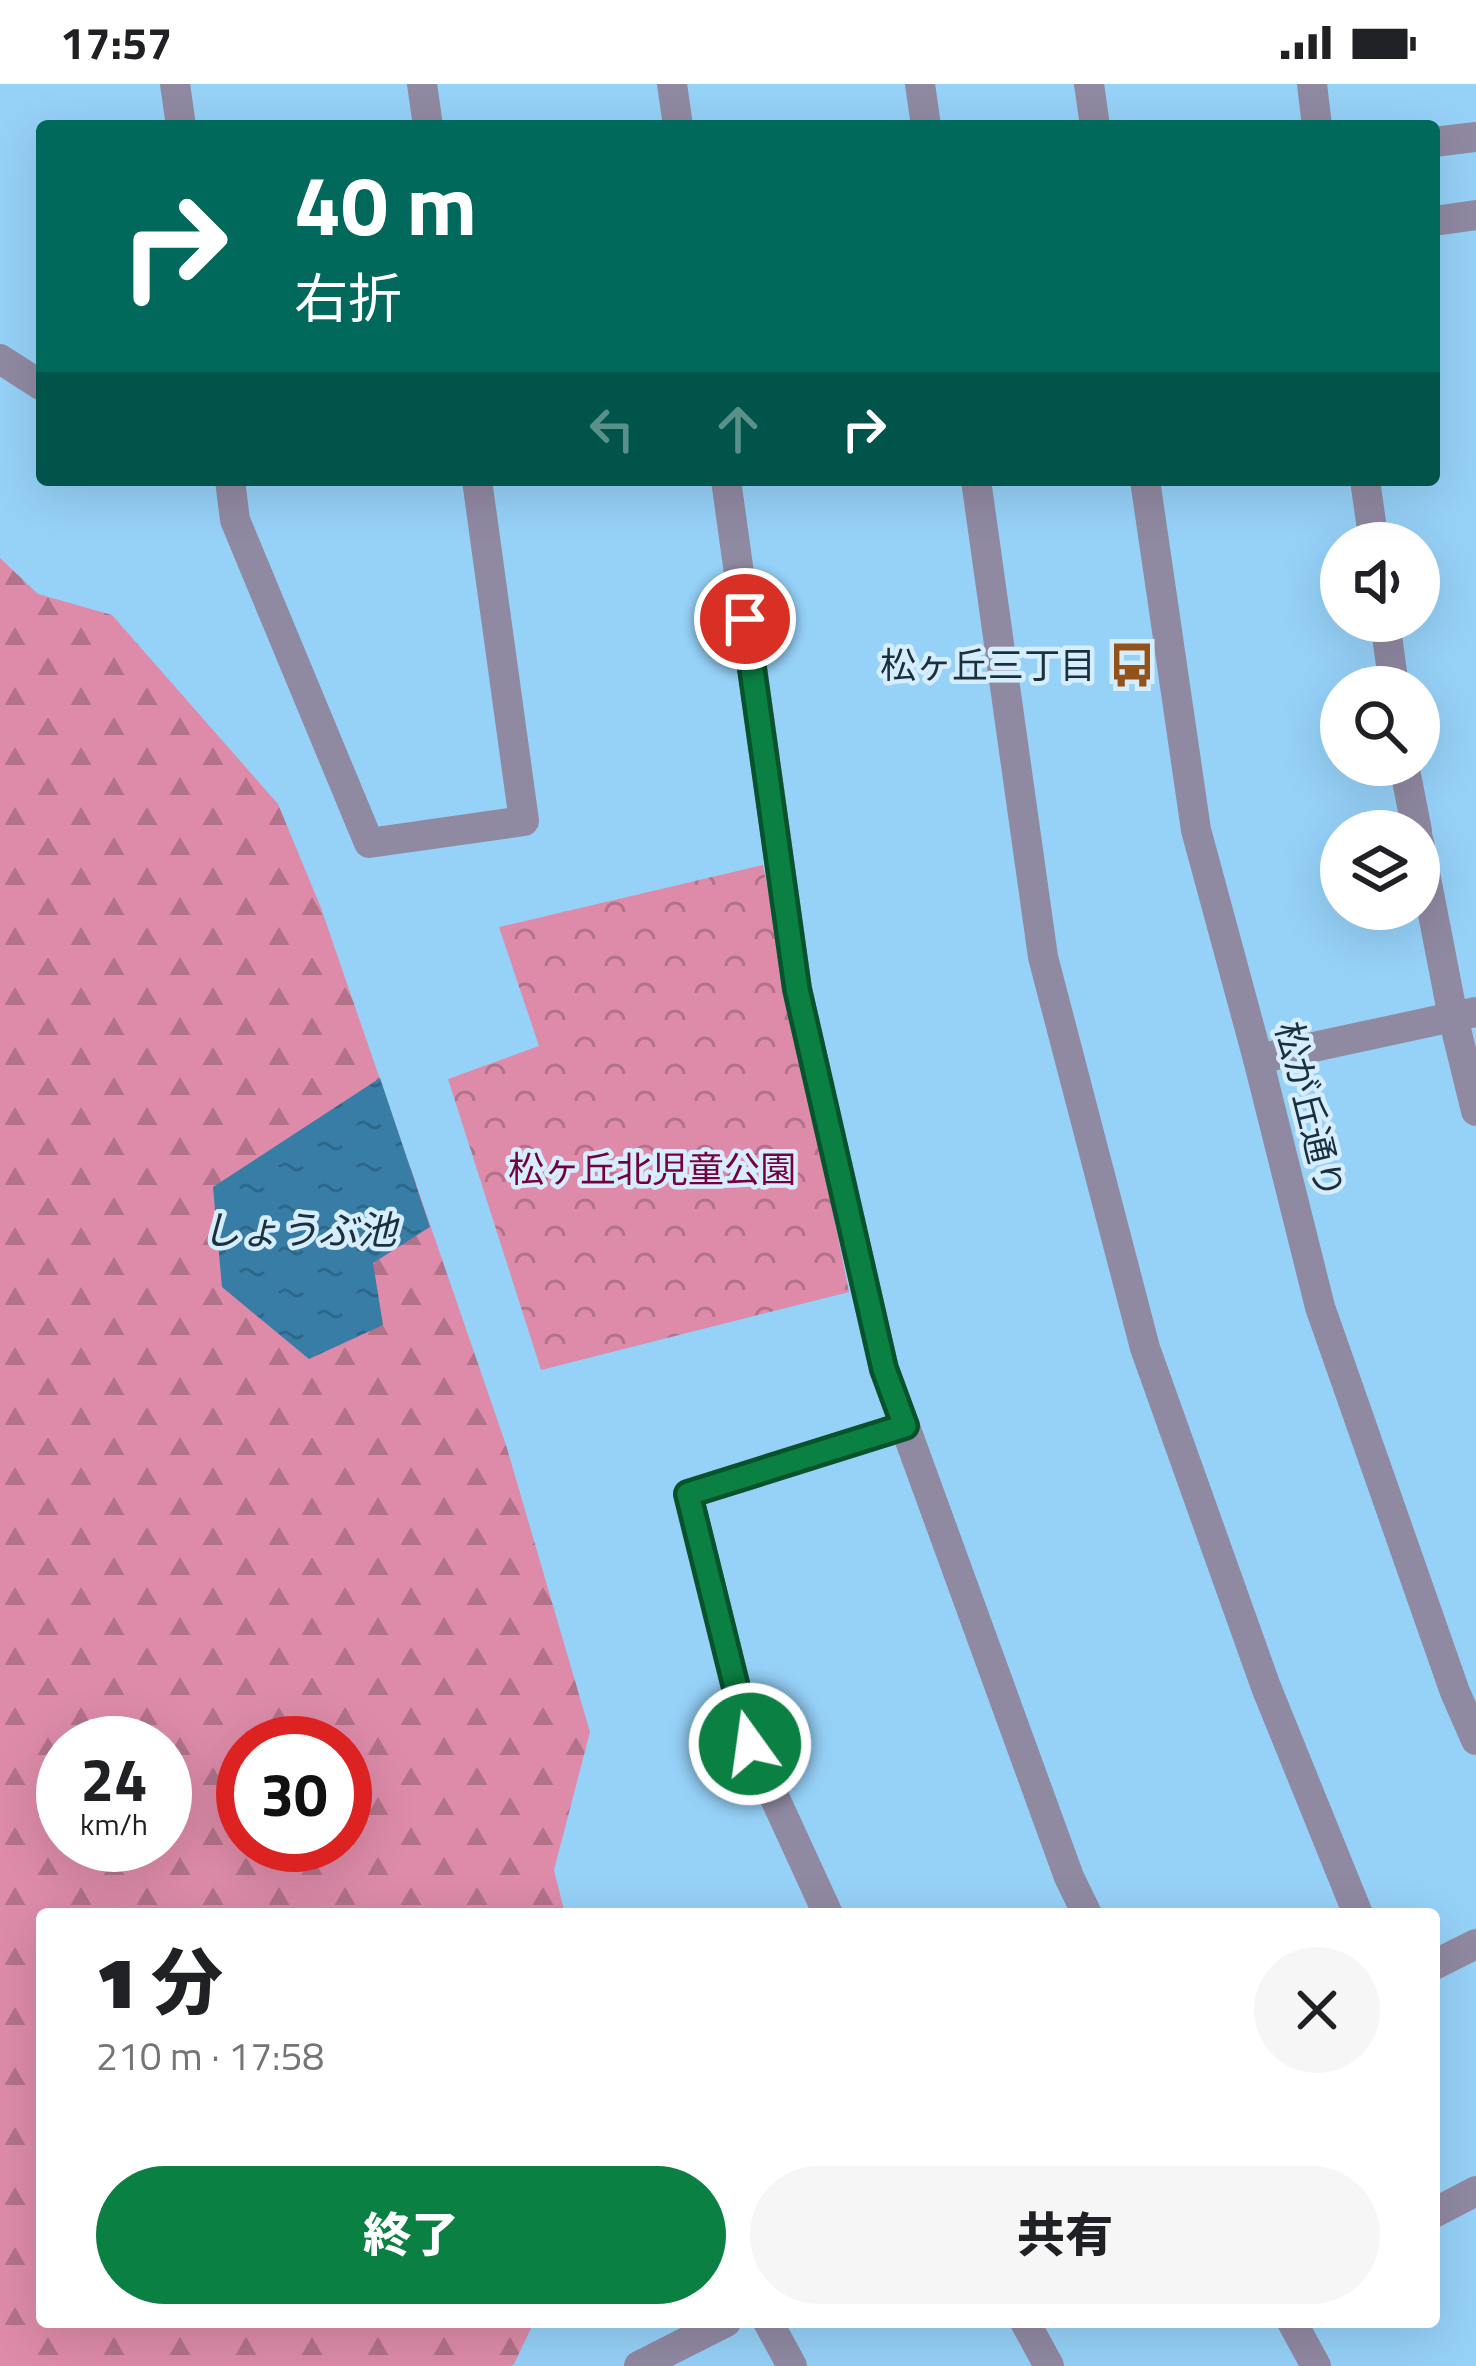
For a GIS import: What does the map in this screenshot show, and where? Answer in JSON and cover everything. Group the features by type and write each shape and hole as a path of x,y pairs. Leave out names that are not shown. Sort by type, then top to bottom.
{"street":[{"path":"176,84 180,120"},
{"path":"422,84 427,120"},
{"path":"672,84 677,120"},
{"path":"920,84 925,120"},
{"path":"1089,84 1094,120"},
{"path":"1312,84 1316,120"},
{"path":"1440,141 1476,137"},
{"path":"1440,220 1476,215"},
{"path":"0,359 36,382"},
{"path":"231,486 236,520 369,843 524,821 478,486"},
{"path":"727,486 797,989 884,1369 1084,1908"},
{"path":"977,486 1043,958 1145,1348 1266,1687 1356,1908"},
{"name":"松が丘通り","path":"1146,486 1196,830 1320,1307 1454,1692 1476,1740"},
{"path":"1367,486 1371,522"},
{"path":"1440,921 1465,1015 1476,1112"},
{"path":"1258,1059 1465,1015"},
{"path":"825,1908 750,1744 688,1494 905,1426"},
{"path":"1440,1962 1476,1944"},
{"path":"1440,2210 1476,2191"},
{"path":"639,2366 714,2328"},
{"path":"771,2328 792,2366"},
{"path":"1028,2328 1048,2366"},
{"path":"1295,2328 1316,2366"}],"green space":[{"path":"0,558 38,594 112,615 278,804 321,908 506,1445 590,1732 554,1870 564,1908 36,1908 36,2328 531,2328 514,2364 0,2366"},
{"name":"松ヶ丘北児童公園","path":"763,865 849,1292 541,1370 448,1079 539,1046 499,927"}],"water":[{"name":"しょうぶ池","path":"380,1078 430,1227 373,1263 383,1325 309,1359 222,1287 213,1187"}],"place":[{"name":"松ヶ丘三丁目","path":"1132,665"}],"route":[{"path":"745,619 797,989 884,1369 905,1426 688,1494 750,1744"}]}
